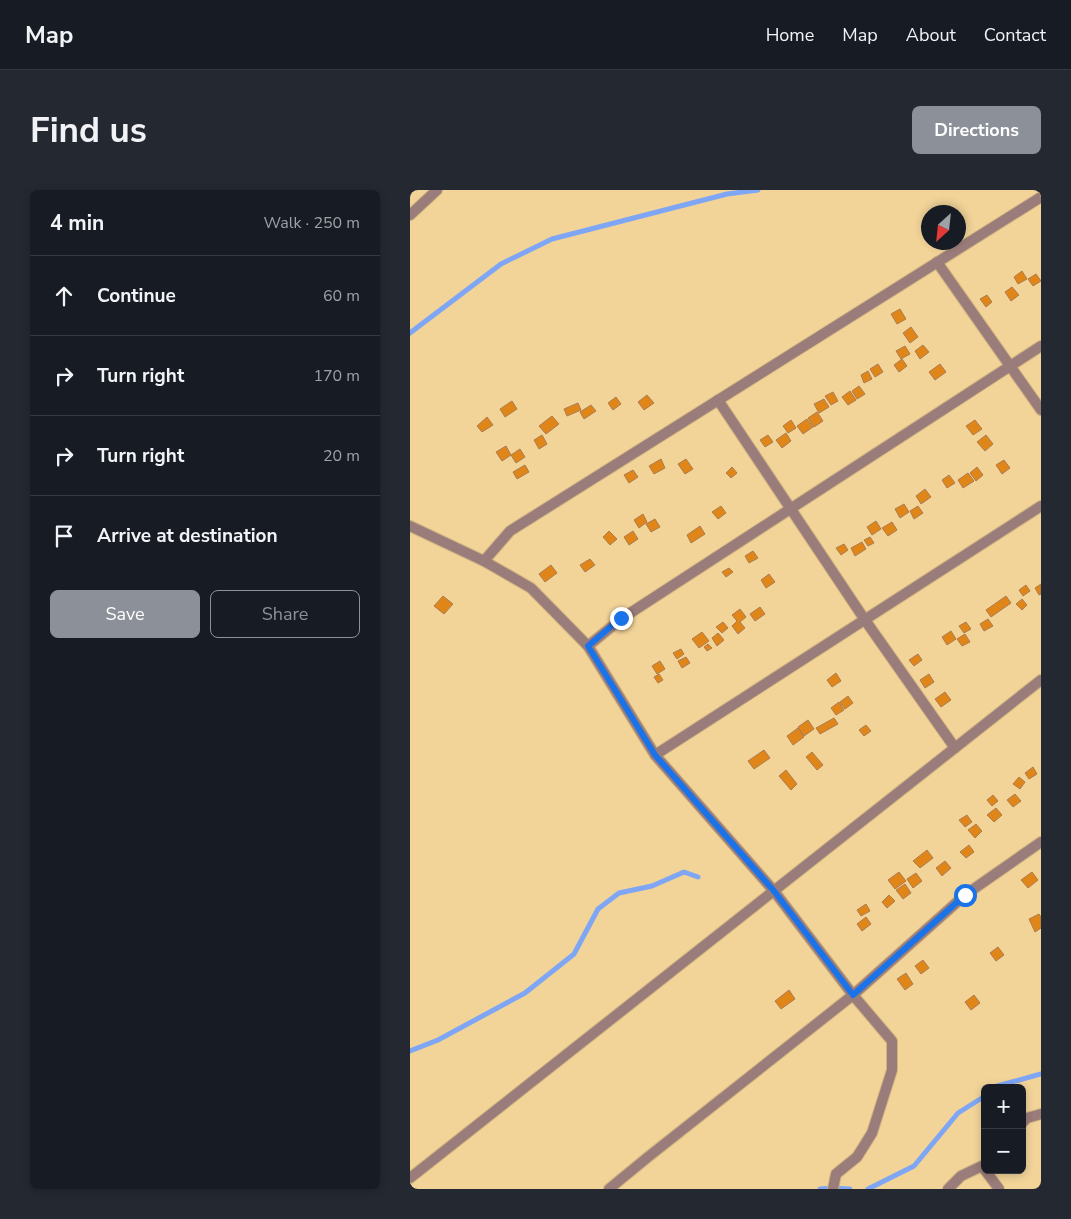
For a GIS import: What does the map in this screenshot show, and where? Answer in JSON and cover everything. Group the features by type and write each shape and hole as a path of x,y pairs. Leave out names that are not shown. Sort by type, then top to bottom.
{"street":[{"path":"410,215 437,190"},
{"path":"484,561 510,531 1041,196"},
{"path":"937,262 1041,410"},
{"path":"588,646 621,618 1041,346"},
{"path":"718,400 865,620 955,748"},
{"path":"655,755 1041,506"},
{"path":"410,526 484,561 531,588 588,646 655,755 774,891 853,995 892,1041 892,1070 872,1133 857,1157 836,1174 833,1189"},
{"path":"410,1178 1041,680"},
{"path":"609,1189 853,995 965,895 1041,842"},
{"path":"1026,1119 1041,1114"},
{"path":"948,1189 960,1176 981,1166"},
{"path":"989,1174 999,1189"}],"building":[{"path":"1022,271 1027,279 1018,284 1014,277"},
{"path":"1036,274 1041,281 1033,286 1028,279"},
{"path":"1012,287 1019,295 1011,301 1005,292"},
{"path":"987,295 992,302 986,307 980,299"},
{"path":"900,309 906,319 897,324 891,314"},
{"path":"911,327 918,337 910,343 903,333"},
{"path":"923,345 929,352 920,359 915,351"},
{"path":"905,346 910,354 901,359 896,351"},
{"path":"902,359 907,366 899,372 894,365"},
{"path":"878,364 883,372 875,377 870,369"},
{"path":"940,364 946,372 935,380 929,372"},
{"path":"868,371 872,379 864,383 861,375"},
{"path":"859,386 865,394 857,399 852,391"},
{"path":"850,391 856,400 848,405 842,397"},
{"path":"833,392 838,401 831,405 825,396"},
{"path":"647,395 654,403 644,410 638,402"},
{"path":"616,397 621,404 613,410 608,403"},
{"path":"824,399 829,407 819,413 814,404"},
{"path":"512,401 517,409 505,417 500,409"},
{"path":"578,403 581,410 567,416 564,409"},
{"path":"591,405 596,411 584,419 580,412"},
{"path":"817,412 823,421 814,427 808,418"},
{"path":"552,416 559,424 546,434 539,426"},
{"path":"487,417 493,425 482,432 477,426"},
{"path":"807,419 813,427 803,434 797,426"},
{"path":"791,420 796,428 788,433 783,426"},
{"path":"975,420 982,429 973,435 966,426"},
{"path":"786,433 791,441 782,448 776,440"},
{"path":"542,435 547,444 539,449 534,440"},
{"path":"768,435 773,442 765,447 760,440"},
{"path":"986,435 993,444 985,451 977,442"},
{"path":"506,446 511,455 502,461 496,452"},
{"path":"520,449 525,457 516,463 511,455"},
{"path":"661,459 665,468 654,474 649,466"},
{"path":"686,459 693,469 685,474 678,464"},
{"path":"1004,460 1010,468 1002,474 996,465"},
{"path":"525,465 529,472 517,479 513,472"},
{"path":"732,467 737,473 731,478 726,473"},
{"path":"977,467 983,475 976,481 970,473"},
{"path":"633,470 638,477 629,483 624,475"},
{"path":"968,473 974,481 963,488 958,480"},
{"path":"949,475 955,483 947,488 942,480"},
{"path":"925,489 931,497 921,504 916,496"},
{"path":"904,504 909,512 900,518 895,509"},
{"path":"721,506 726,513 718,519 712,512"},
{"path":"918,506 923,513 914,519 910,511"},
{"path":"643,514 647,522 639,528 634,520"},
{"path":"655,519 660,527 651,532 646,524"},
{"path":"876,521 881,529 872,535 867,527"},
{"path":"892,522 897,530 888,536 882,528"},
{"path":"700,526 705,534 691,543 687,535"},
{"path":"609,531 617,539 610,545 603,537"},
{"path":"633,531 638,539 629,545 624,537"},
{"path":"870,537 874,543 868,546 864,540"},
{"path":"862,542 866,549 855,556 851,548"},
{"path":"844,544 848,550 841,555 836,548"},
{"path":"753,551 758,558 749,563 745,556"},
{"path":"590,559 595,565 585,572 580,565"},
{"path":"551,565 557,573 545,582 539,574"},
{"path":"729,568 733,572 726,577 722,572"},
{"path":"769,574 775,582 766,588 761,580"},
{"path":"1041,584 1041,594 1039,595 1035,588"},
{"path":"1026,585 1030,591 1023,596 1019,590"},
{"path":"443,596 453,604 444,614 434,606"},
{"path":"1006,596 1011,603 991,617 986,610"},
{"path":"1022,599 1027,605 1022,610 1016,604"},
{"path":"760,607 765,614 755,621 750,614"},
{"path":"740,609 746,617 740,622 745,628 738,634 732,626 737,621 732,615"},
{"path":"988,619 993,626 984,631 980,624"},
{"path":"723,622 728,628 722,633 716,627"},
{"path":"966,622 971,629 964,633 959,626"},
{"path":"951,631 956,639 947,645 942,637"},
{"path":"702,632 709,641 699,648 692,639"},
{"path":"718,633 724,640 717,646 712,638"},
{"path":"965,634 970,642 962,646 957,639"},
{"path":"708,644 712,648 707,651 704,647"},
{"path":"681,649 684,654 677,659 673,653"},
{"path":"918,654 922,660 914,666 909,660"},
{"path":"686,657 690,663 682,668 678,661"},
{"path":"660,661 665,669 657,674 652,666"},
{"path":"836,673 841,681 832,687 827,680"},
{"path":"659,674 663,680 658,683 654,677"},
{"path":"929,674 934,682 925,688 920,680"},
{"path":"945,692 951,700 941,707 935,699"},
{"path":"848,696 853,703 845,709 840,702"},
{"path":"839,702 844,710 836,715 831,708"},
{"path":"834,718 838,724 820,734 816,728"},
{"path":"808,720 814,729 804,736 798,727"},
{"path":"866,725 871,731 864,736 859,730"},
{"path":"798,728 804,737 793,745 787,736"},
{"path":"764,750 770,758 754,769 748,761"},
{"path":"812,752 823,765 817,770 806,757"},
{"path":"1033,767 1037,774 1029,779 1025,773"},
{"path":"786,770 797,784 791,790 779,776"},
{"path":"1019,777 1025,782 1020,789 1013,784"},
{"path":"1015,794 1021,801 1013,807 1007,800"},
{"path":"993,795 998,801 992,806 987,800"},
{"path":"996,808 1002,815 994,822 987,815"},
{"path":"967,815 972,822 965,827 959,820"},
{"path":"976,824 982,831 975,838 968,830"},
{"path":"969,845 974,852 966,858 960,852"},
{"path":"927,850 933,858 920,868 913,861"},
{"path":"945,861 951,868 942,876 936,868"},
{"path":"899,872 906,881 895,889 888,880"},
{"path":"1032,872 1038,880 1028,888 1021,880"},
{"path":"916,873 922,881 913,888 907,879"},
{"path":"905,884 911,893 903,899 896,890"},
{"path":"889,895 895,901 887,908 882,902"},
{"path":"866,904 870,911 861,916 857,910"},
{"path":"1039,914 1041,917 1041,928 1035,932 1029,919"},
{"path":"866,917 871,924 862,931 857,924"},
{"path":"998,947 1004,955 996,961 990,953"},
{"path":"923,960 929,968 921,974 915,966"},
{"path":"906,973 913,984 905,990 897,979"},
{"path":"789,990 795,999 781,1009 775,1001"},
{"path":"974,995 980,1003 971,1010 965,1002"}],"waterway":[{"path":"410,333 501,264 552,239 727,194 758,190"},
{"path":"410,1051 438,1040 525,993 574,954 598,909 619,893 652,886 684,872 698,877"},
{"path":"1004,1084 1041,1074"},
{"path":"868,1189 914,1166 958,1113 981,1099"},
{"path":"820,1189 850,1189"}],"route":[{"path":"621,618 588,646 655,755 774,891 853,995 965,895"}]}
